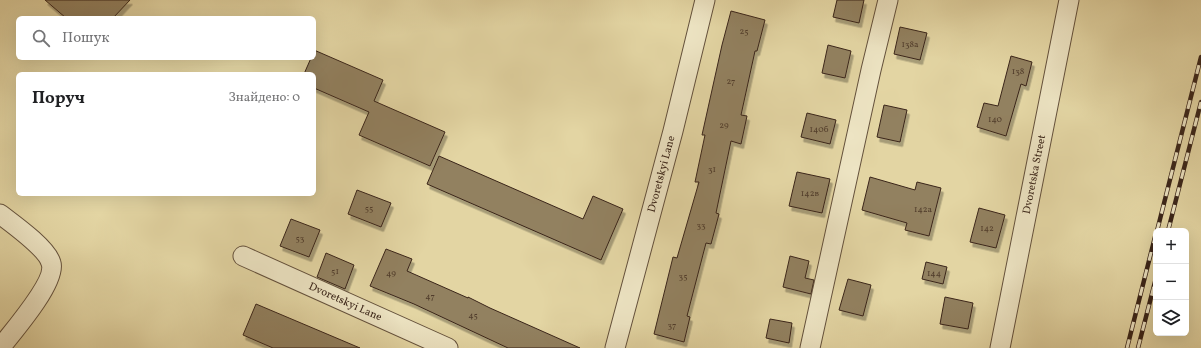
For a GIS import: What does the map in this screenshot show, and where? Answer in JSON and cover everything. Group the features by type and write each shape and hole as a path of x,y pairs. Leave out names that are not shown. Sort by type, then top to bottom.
{"street":[{"name":"Dvoretskyi Lane","path":"616,348 671,138 705,0"},
{"path":"810,348 870,70 888,0"},
{"name":"Dvoretska Street","path":"1000,348 1069,0"},
{"path":"0,214 43,249 51,263 51,273 47,285 31,309 0,348"},
{"name":"Dvoretskyi Lane","path":"242,256 448,348"}],"building":[{"path":"45,0 130,0 115,16 64,16"},
{"path":"837,0 864,0 859,23 833,17"},
{"path":"731,11 765,20 757,51 755,51 741,115 747,116 741,144 731,141 716,213 719,214 711,244 706,243 687,316 690,317 684,342 654,334 673,257 677,258 699,182 695,182 705,135 702,135"},
{"path":"900,27 927,33 920,60 894,54"},
{"path":"828,45 851,51 845,78 822,73"},
{"path":"316,51 383,80 374,101 445,132 430,166 359,135 369,112 316,89 316,72 305,72 310,60 316,60"},
{"path":"1011,56 1032,62 1026,86 1021,84 1006,136 977,127 984,103 998,106"},
{"path":"884,105 907,110 900,142 877,137"},
{"path":"807,113 836,120 830,144 801,137"},
{"path":"439,156 583,219 593,196 623,209 601,260 427,184"},
{"path":"797,172 830,179 822,213 789,206"},
{"path":"870,177 915,190 917,182 941,188 929,236 905,230 907,223 862,210"},
{"path":"357,190 391,203 381,227 348,214"},
{"path":"979,208 1005,215 996,248 970,242"},
{"path":"291,219 320,230 309,257 280,246"},
{"path":"386,249 412,259 407,271 580,348 508,348 414,304 370,286"},
{"path":"326,253 354,265 345,289 317,277"},
{"path":"790,256 809,261 805,278 814,280 811,294 783,287"},
{"path":"926,262 947,267 943,284 922,279"},
{"path":"848,279 871,285 863,316 839,310"},
{"path":"945,297 973,303 968,329 940,324"},
{"path":"256,304 360,348 273,348 243,335"},
{"path":"770,319 792,323 789,343 766,338"}],"railway":[{"path":"1158,228 1201,57"},
{"path":"1169,228 1201,102"},
{"path":"1127,348 1153,245"},
{"path":"1138,348 1153,290"}]}
